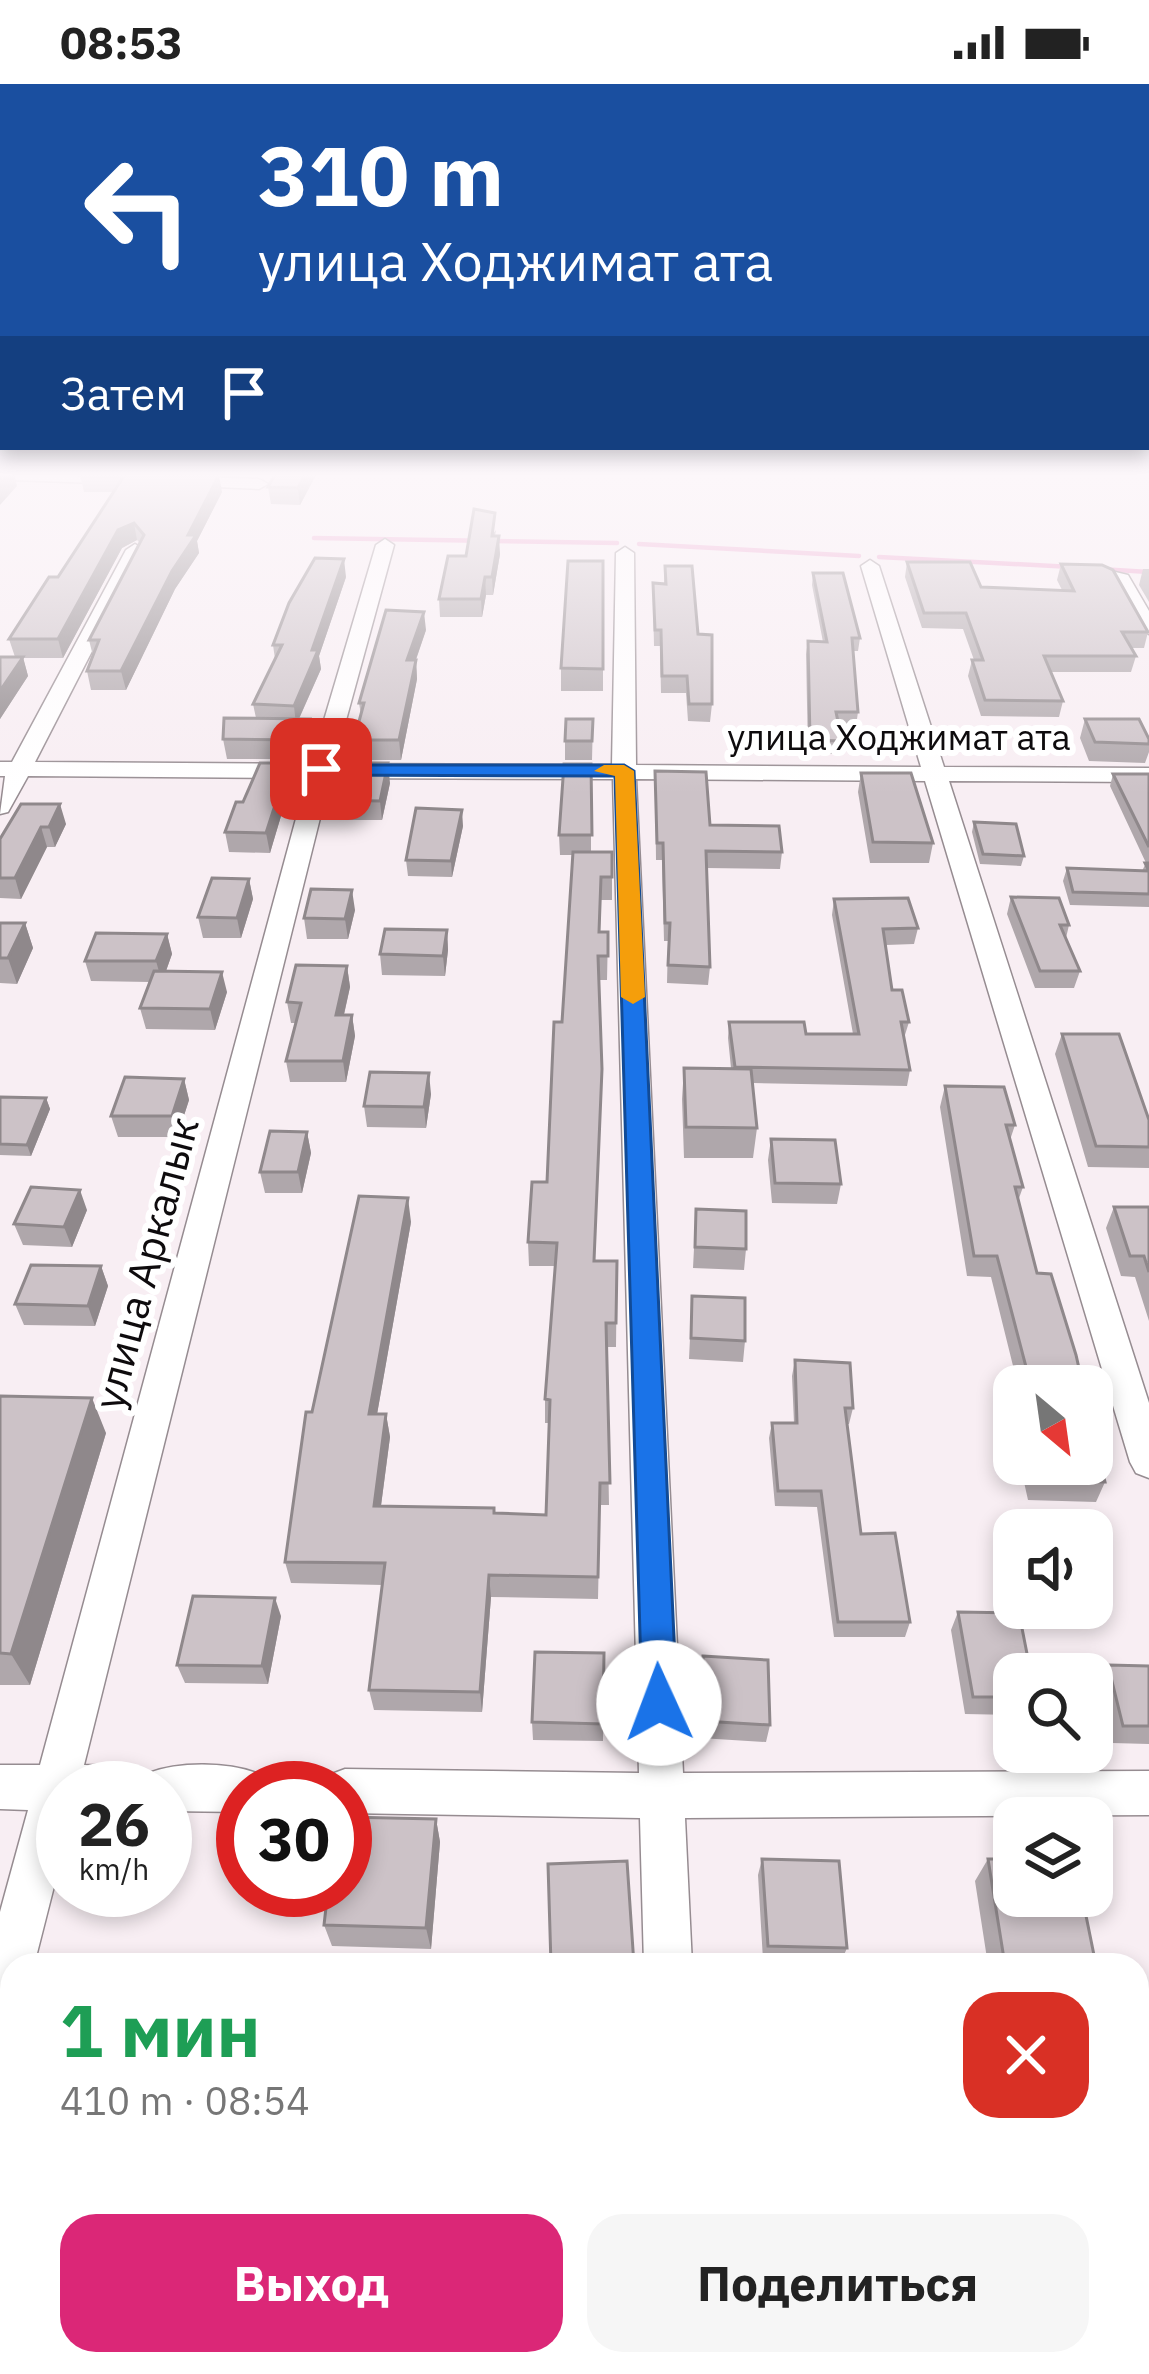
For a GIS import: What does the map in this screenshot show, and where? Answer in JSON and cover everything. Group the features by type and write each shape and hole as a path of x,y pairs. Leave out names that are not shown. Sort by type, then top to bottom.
{"street":[{"path":"0,807 10,769 118,580"},
{"name":"улица Аркалык","path":"63,1761 321,769 376,580"},
{"path":"625,580 624,771 668,1953"},
{"path":"874,580 1149,1462"},
{"path":"1121,580 1149,628"},
{"name":"улица Ходжимат ата","path":"10,769 1149,775"},
{"path":"0,1787 36,1787"},
{"path":"372,1791 663,1796 1149,1793"},
{"name":"улица Аркалык","path":"13,1953 36,1864"}],"building":[{"path":"47,580 91,580 58,639 9,639"},
{"path":"120,580 167,580 121,671 87,671 99,640 89,640"},
{"path":"302,580 337,580 312,650 318,650 294,706 253,704 282,645 273,645"},
{"path":"443,580 484,580 481,599 439,599"},
{"path":"567,580 603,580 603,669 561,668"},
{"path":"666,580 693,580 698,634 712,635 712,704 689,704 687,676 662,676 653,583 666,584"},
{"path":"814,580 845,580 860,638 852,638 858,712 836,712 842,741 810,740 808,641 827,642"},
{"path":"913,580 978,580 981,587 1074,591 1069,580 1119,580 1148,632 1122,632 1136,656 1044,656 1063,701 985,700 972,660 983,660 966,613 924,613"},
{"path":"386,610 424,612 407,660 416,660 399,740 354,740 364,703 359,703"},
{"path":"0,657 23,657 0,691"},
{"path":"224,718 310,719 303,740 223,739"},
{"path":"566,719 593,719 592,741 565,741"},
{"path":"1085,719 1139,719 1149,744 1095,742"},
{"path":"260,763 297,763 289,796 278,796 266,833 225,832 236,802 243,802"},
{"path":"348,763 388,763 380,801 325,800 329,770 346,770"},
{"path":"564,764 591,764 592,835 559,835"},
{"path":"655,771 706,772 710,825 779,826 782,852 706,851 710,967 668,965 670,923 665,923 663,843 657,843"},
{"path":"861,773 911,773 933,843 873,842"},
{"path":"1113,774 1149,774 1149,847"},
{"path":"21,804 60,804 49,827 41,827 15,878 0,878 0,839"},
{"path":"416,808 462,810 451,861 406,860"},
{"path":"974,822 1016,824 1024,856 983,854"},
{"path":"573,852 612,852 612,877 601,877 599,932 608,932 608,956 598,956 602,1069 594,1261 617,1261 616,1323 606,1323 610,1483 600,1483 598,1577 489,1575 480,1692 369,1690 385,1563 285,1562 306,1412 312,1412 359,1196 408,1198 369,1414 386,1414 374,1506 494,1508 494,1513 546,1515 550,1400 545,1399 557,1243 528,1242 532,1182 547,1182 554,1022 562,1022"},
{"path":"1067,868 1149,871 1149,894 1073,892"},
{"path":"212,878 249,879 237,918 198,917"},
{"path":"311,889 352,890 345,919 304,918"},
{"path":"1011,897 1059,898 1069,925 1060,925 1080,971 1040,971"},
{"path":"908,898 918,928 883,929 892,990 902,990 909,1022 901,1022 910,1070 735,1067 729,1022 804,1022 806,1034 859,1034 834,899"},
{"path":"0,923 25,923 8,958 0,958"},
{"path":"385,929 447,930 443,956 380,954"},
{"path":"96,933 167,934 156,961 85,961"},
{"path":"296,965 347,966 336,1015 352,1015 343,1061 286,1061 301,1003 287,1002"},
{"path":"154,971 222,972 210,1009 140,1008"},
{"path":"1062,1034 1119,1034 1149,1120 1149,1147 1096,1146"},
{"path":"684,1068 751,1069 757,1128 686,1127"},
{"path":"370,1072 429,1073 424,1107 364,1106"},
{"path":"125,1077 184,1079 172,1116 111,1116"},
{"path":"945,1086 1004,1087 1015,1125 1006,1125 1023,1187 1015,1187 1037,1273 1051,1274 1078,1365 1026,1365 997,1256 974,1256"},
{"path":"0,1097 46,1098 27,1145 0,1144"},
{"path":"270,1131 307,1132 298,1172 260,1172"},
{"path":"771,1139 835,1140 841,1184 775,1183"},
{"path":"31,1187 80,1190 64,1227 14,1224"},
{"path":"1114,1207 1149,1207 1149,1272 1144,1256 1130,1256"},
{"path":"696,1209 746,1211 746,1249 695,1247"},
{"path":"31,1265 101,1266 88,1306 15,1304"},
{"path":"692,1296 745,1298 745,1341 691,1338"},
{"path":"795,1360 850,1363 853,1408 845,1408 861,1534 895,1533 910,1622 838,1622 821,1491 778,1491 772,1423 797,1423"},
{"path":"0,1396 92,1398 11,1654 0,1653"},
{"path":"193,1596 275,1598 262,1666 177,1665"},
{"path":"958,1612 993,1613 993,1629 1022,1629 1027,1653 993,1653 993,1697 973,1697"},
{"path":"535,1652 604,1653 603,1724 532,1722"},
{"path":"703,1656 768,1660 770,1725 703,1721"},
{"path":"1113,1665 1149,1666 1149,1726 1123,1726"},
{"path":"372,1818 436,1819 426,1928 324,1925 325,1917 372,1917"},
{"path":"762,1859 839,1861 847,1948 768,1946"},
{"path":"627,1861 633,1953 551,1953 548,1864"},
{"path":"997,1917 1086,1917 1094,1953 1003,1953"}],"slow traffic":[{"path":"604,771 624,771 633,997"}],"route":[{"path":"321,769 624,771 659,1703"}]}
